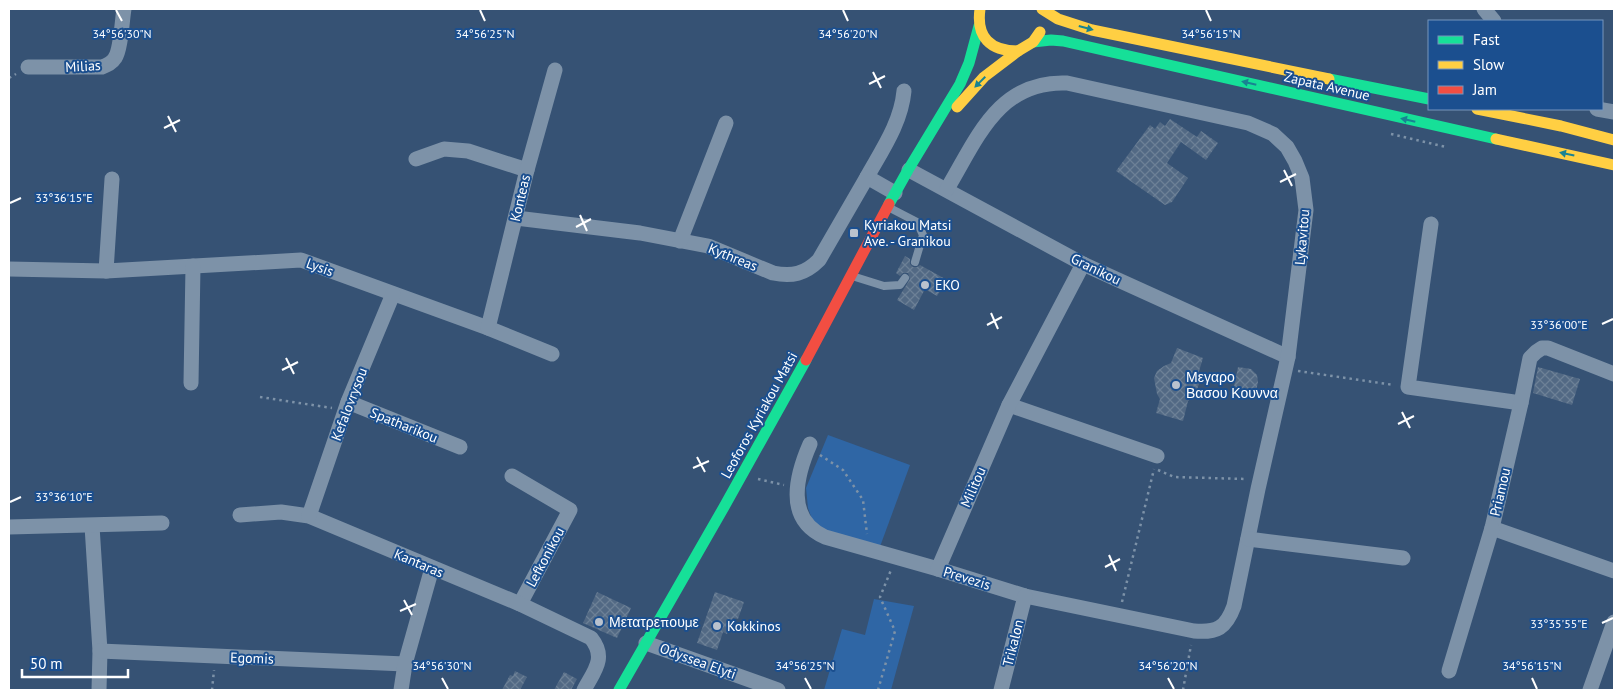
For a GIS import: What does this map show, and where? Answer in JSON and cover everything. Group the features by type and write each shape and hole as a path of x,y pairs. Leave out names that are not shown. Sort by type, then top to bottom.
{"main road":[{"name":"Leoforos Kyriakou Matsi","path":"619,690 742,475 852,276 891,200 960,83 967,67 979,26 980,9"},
{"path":"1033,42 1042,26 1041,9"},
{"name":"Zapata Avenue","path":"1041,9 1058,19 1092,30 1428,99"},
{"path":"979,26 982,34 993,47 1001,50 1018,51"},
{"name":"Zapata Avenue","path":"1033,42 1063,41 1476,136 1614,165"},
{"name":"Leoforos Kyriakou Matsi","path":"921,152 978,84 1018,51 1026,48 1033,42"},
{"path":"1482,110 1561,126 1614,140"}],"street":[{"name":"Milias","path":"28,67 102,67 109,64 115,58 118,51 124,9"},
{"name":"Konteas","path":"488,328 527,170 555,70"},
{"name":"Lykavitou","path":"947,189 983,129 999,108 1021,92 1048,84 1067,84 1248,123 1278,138 1291,153 1300,171 1305,199 1305,224 1287,363 1260,479 1234,606 1230,616 1216,630"},
{"name":"Kythreas","path":"516,218 640,234 708,246 773,273 793,275 803,273 811,268 822,256 867,177 896,124 904,91"},
{"path":"680,241 726,123"},
{"path":"416,159 444,149 468,151 527,170"},
{"name":"Granikou","path":"909,170 1083,264 1287,363"},
{"path":"867,177 891,200"},
{"path":"106,271 112,179"},
{"path":"1431,224 1408,387 1521,403"},
{"name":"Lysis","path":"9,269 106,271 301,260 488,328 552,354"},
{"name":"Militou","path":"938,569 1009,405 1083,264"},
{"path":"191,383 193,266"},
{"name":"Kefalovrysou","path":"309,516 347,406 393,294"},
{"name":"Priamou","path":"1614,374 1548,348 1542,348 1530,358 1492,528 1614,571"},
{"path":"1009,405 1156,462"},
{"name":"Spatharikou","path":"347,406 460,447"},
{"name":"Prevezis","path":"810,445 802,465 798,488 800,512 809,527 816,532 835,540 1025,596 1194,631 1216,630"},
{"name":"Lefkonikou","path":"512,476 570,510 520,604"},
{"name":"Kantaras","path":"240,515 281,512 309,516 520,604 591,638 600,653 599,660 584,690"},
{"path":"9,527 92,526 162,522"},
{"path":"92,526 100,651 99,690"},
{"path":"1449,671 1492,528"},
{"path":"1248,539 1404,558"},
{"path":"401,690 405,664 432,568"},
{"name":"Trikalon","path":"1001,690 1025,596"},
{"path":"1590,690 1614,622"},
{"name":"Odyssea Elyti","path":"646,643 778,690"},
{"name":"Egomis","path":"100,651 405,664"}],"lane":[{"path":"891,200 917,222 924,235 915,262"},
{"path":"852,276 884,286 900,286 905,278"}],"path":[{"path":"1287,363 1408,387"},
{"path":"260,397 347,406"},
{"path":"810,445 843,470 863,500 869,550"},
{"path":"1119,616 1156,462 1174,477 1260,479"},
{"path":"742,475 798,488"},
{"path":"878,690 895,631 880,597 896,557"},
{"path":"1183,690 1194,631"},
{"path":"212,690 215,656"}],"shaded area":[{"path":"828,435 910,465 878,552 814,525 808,508 806,488"},
{"path":"874,599 914,606 891,690 824,690 842,629 865,635"}],"building":[{"path":"1170,119 1197,137 1201,131 1218,143 1206,160 1181,142 1167,163 1188,178 1172,202 1165,205 1116,171 1150,125 1155,129 1160,122 1165,126"},
{"name":"EKO","path":"905,256 910,259 910,264 913,267 920,265 947,280 937,296 925,289 914,310 897,300 910,279 908,273 903,273 900,276 896,273"},
{"name":"Μεγαρο Βασου Κουννα","path":"1177,348 1203,358 1197,378 1199,384 1195,395 1188,401 1183,421 1156,413 1160,399 1157,394 1154,378 1157,371 1171,363"},
{"path":"1238,367 1251,369 1257,375 1258,382 1255,396 1233,392"},
{"path":"1538,367 1580,379 1572,405 1533,393"},
{"path":"597,592 631,608 617,638 583,623"},
{"name":"Kokkinos","path":"715,592 744,602 738,619 733,618 727,634 723,632 717,650 697,643"},
{"path":"515,671 527,677 520,690 502,690 510,675 513,676"},
{"path":"564,672 577,679 571,690 554,690"}],"traffic: fast":[{"path":"889,204 960,84 969,63 979,26"},
{"path":"1033,42 1063,41 1496,139"},
{"path":"1329,79 1428,99"},
{"path":"619,690 806,360"}],"traffic: slow":[{"path":"980,9 980,27 987,40 1000,48 1018,51"},
{"path":"1042,9 1058,19 1092,30 1329,79"},
{"path":"957,107 984,77 1033,42 1040,32"},
{"path":"1482,110 1561,126 1614,140"},
{"path":"1496,139 1614,165"}],"traffic: jam":[{"path":"806,360 889,204"}],"place":[{"name":"Kyriakou Matsi Ave. - Granikou","path":"854,233"},
{"name":"EKO","path":"925,285"},
{"name":"Μεγαρο Βασου Κουννα","path":"1176,385"},
{"name":"Μετατρεπουμε","path":"599,622"},
{"name":"Kokkinos","path":"717,626"}]}
